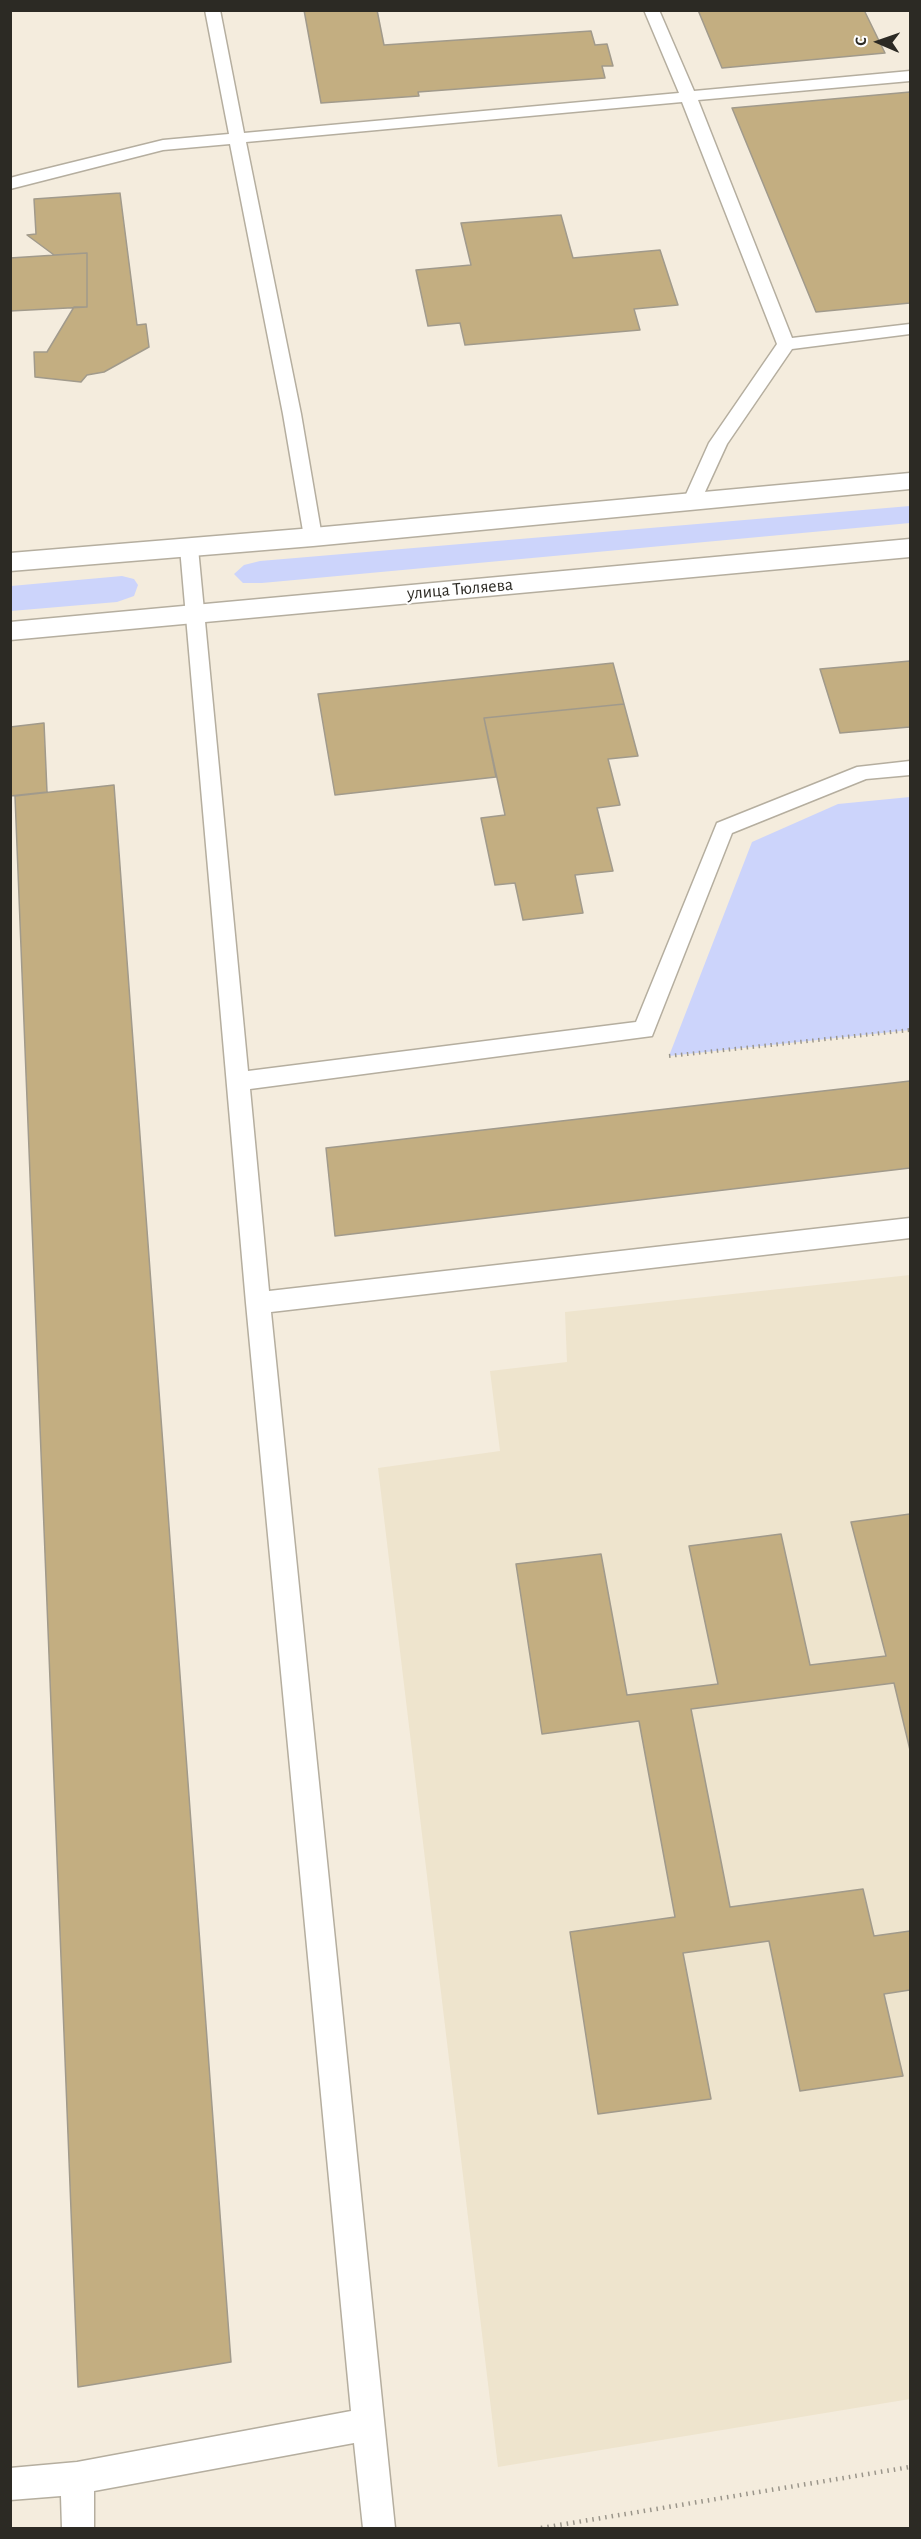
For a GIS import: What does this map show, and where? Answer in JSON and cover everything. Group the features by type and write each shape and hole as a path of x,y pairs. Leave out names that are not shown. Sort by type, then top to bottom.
{"main road":[{"path":"10,562 313,537 910,481"},
{"name":"улица Тюляева","path":"10,631 910,548"}],"lane":[{"path":"212,10 292,414 313,537"},
{"path":"651,10 688,96 786,344"},
{"path":"10,184 163,146 910,76"},
{"path":"692,501 718,444 786,344 910,330"},
{"path":"189,548 258,1303 379,2529"},
{"path":"238,1081 644,1030 724,828 864,772 910,768"},
{"path":"258,1303 910,1228"},
{"path":"10,2484 77,2478 368,2424"},
{"path":"77,2478 78,2529"}],"path":[{"path":"673,1046 669,1056 910,1030"},
{"path":"541,2529 910,2467"}],"shaded area":[{"path":"910,506 910,523 262,583 243,583 234,574 244,565 260,561"},
{"path":"122,576 134,579 138,585 134,596 117,602 11,611 11,586"},
{"path":"910,797 910,1030 669,1056 752,842 838,804"},
{"path":"910,1275 910,2399 498,2467 378,1468 500,1451 490,1371 567,1362 565,1312"}],"building":[{"path":"304,10 377,10 384,45 591,31 595,45 607,44 613,66 602,66 605,78 418,92 419,96 321,103"},
{"path":"698,10 864,10 885,53 722,68"},
{"path":"910,92 910,303 816,312 732,108"},
{"path":"120,193 137,325 146,324 149,347 104,372 87,375 81,382 35,377 34,352 47,352 74,307 87,307 87,253 54,255 27,235 36,234 34,199"},
{"path":"561,215 573,258 660,250 678,305 634,309 640,330 465,345 460,323 428,326 416,270 471,265 461,223"},
{"path":"87,253 87,307 10,311 10,258"},
{"path":"910,661 910,727 840,733 820,669"},
{"path":"613,663 624,704 484,718 496,777 335,795 318,694"},
{"path":"624,704 638,756 608,759 620,805 597,808 613,871 575,875 583,913 523,920 515,883 495,885 481,818 505,815 484,718"},
{"path":"44,723 47,792 10,796 10,727"},
{"path":"114,785 231,2362 78,2387 15,796"},
{"path":"910,1081 910,1168 335,1236 326,1148"},
{"path":"910,1514 910,1750 894,1683 691,1709 730,1907 863,1889 874,1936 910,1931 910,1990 884,1994 903,2076 800,2091 769,1941 683,1953 711,2099 598,2114 570,1932 675,1917 639,1721 542,1734 516,1564 601,1554 627,1695 718,1684 689,1546 781,1534 810,1665 886,1656 851,1522"}]}
